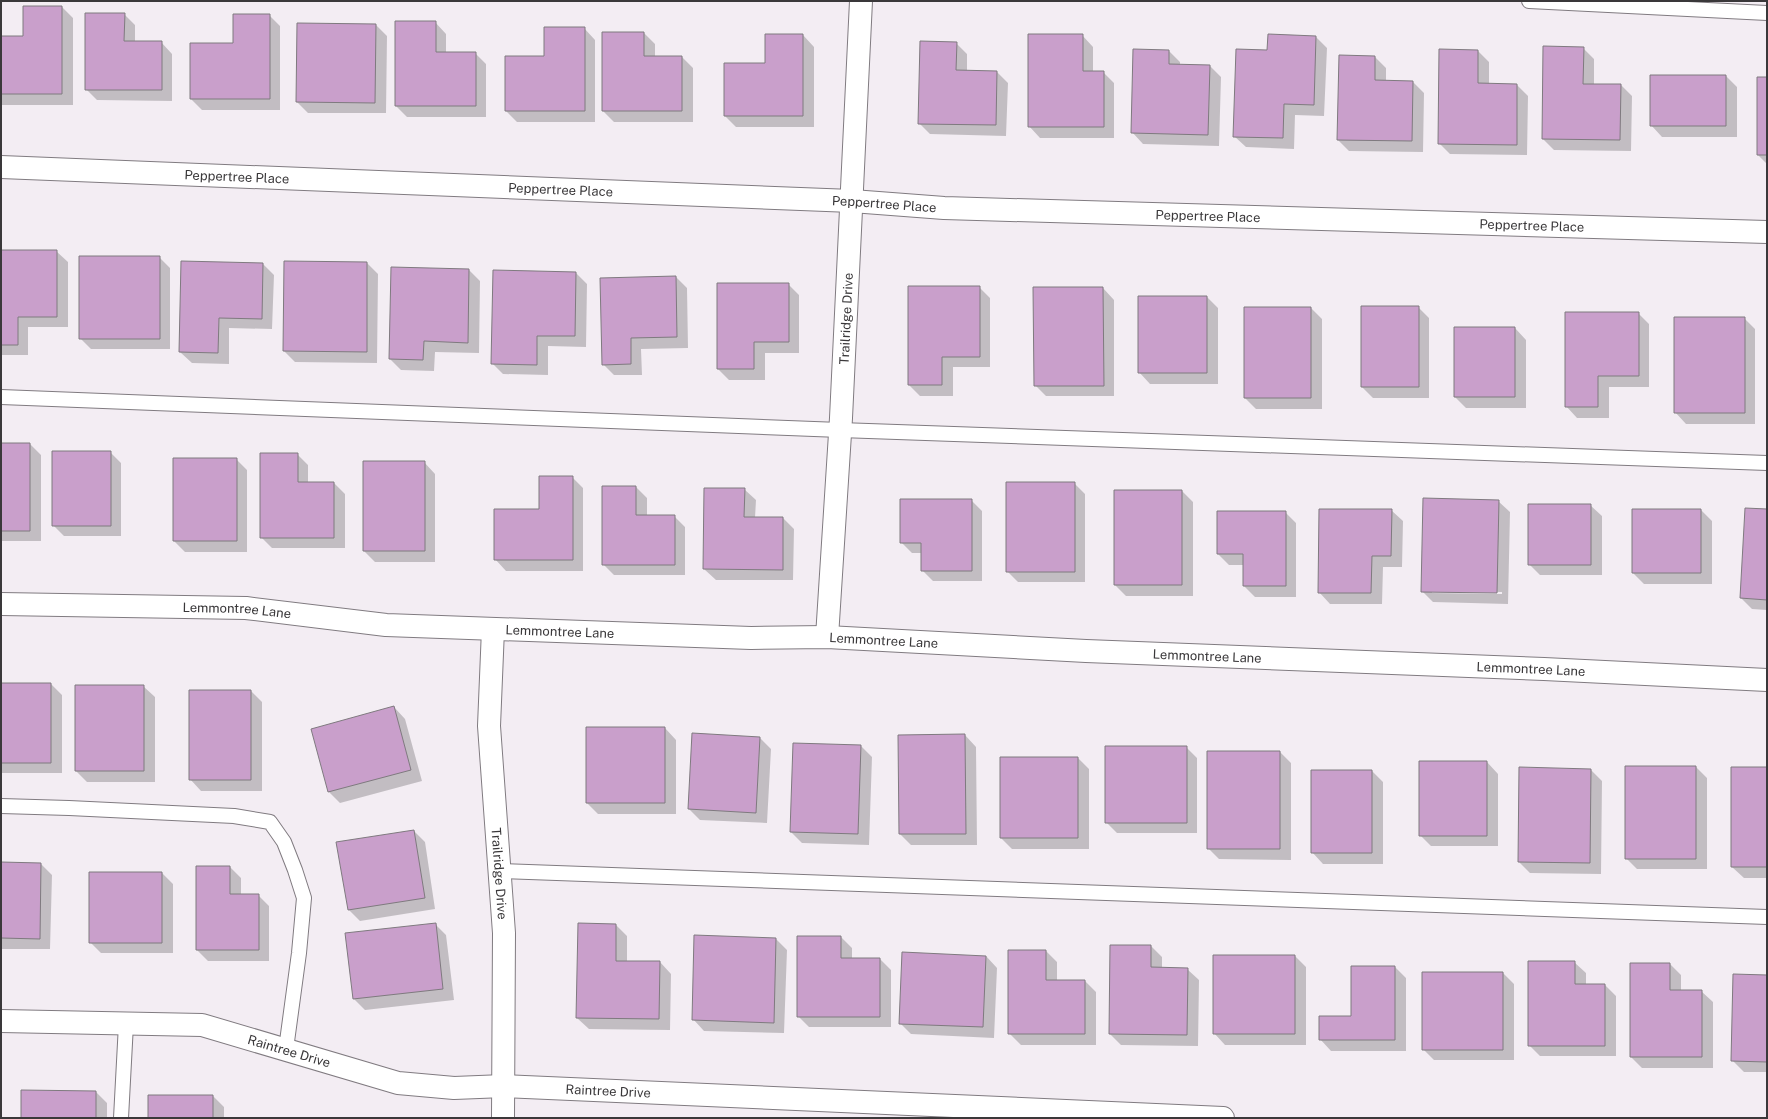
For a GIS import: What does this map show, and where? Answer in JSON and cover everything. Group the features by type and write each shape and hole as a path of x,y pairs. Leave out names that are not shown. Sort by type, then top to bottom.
{"street":[{"name":"Trailridge Drive","path":"827,637 840,430 861,1"},
{"name":"Peppertree Place","path":"1,167 852,201 944,208 1767,232"},
{"name":"Lemmontree Lane","path":"1,604 246,608 386,625 751,638 827,637 1086,651 1544,669 1767,680"},
{"name":"Trailridge Drive","path":"493,629 489,726 504,933 504,1118"},
{"name":"Raintree Drive","path":"1,1021 202,1025 398,1083 454,1088 504,1086 1223,1118"}],"lane":[{"path":"1529,1 1767,12"},
{"path":"1,397 840,430 1767,463"},
{"path":"1,806 234,816 270,822 284,842 296,870 304,898 299,953 286,1049"},
{"path":"500,871 1767,917"},
{"path":"121,1118 126,1024"}],"building":[{"path":"23,6 62,6 62,94 1,94 1,36 23,36"},
{"path":"85,13 125,13 124,41 162,41 162,90 85,90"},
{"path":"233,14 270,14 270,99 190,99 190,43 233,43"},
{"path":"395,21 436,21 436,52 476,52 476,106 395,106"},
{"path":"297,23 376,24 375,103 296,102"},
{"path":"544,27 585,27 585,111 505,111 505,56 544,56"},
{"path":"602,32 644,32 644,56 682,56 682,111 602,111"},
{"path":"765,34 803,34 803,116 724,116 724,63 765,63"},
{"path":"1028,34 1083,34 1083,71 1104,71 1104,127 1028,127"},
{"path":"1268,34 1316,36 1314,105 1284,104 1283,138 1233,137 1236,49 1267,50"},
{"path":"920,41 957,42 956,70 997,71 996,125 918,124"},
{"path":"1543,46 1584,47 1583,84 1621,84 1620,140 1542,139"},
{"path":"1133,49 1169,50 1169,64 1210,65 1208,135 1131,133"},
{"path":"1439,49 1478,50 1478,83 1517,84 1517,145 1438,144"},
{"path":"1339,55 1375,56 1375,80 1413,81 1412,141 1337,140"},
{"path":"1650,75 1726,75 1726,126 1650,126"},
{"path":"1757,77 1767,77 1767,155 1757,155"},
{"path":"1,250 57,250 57,317 18,317 18,345 1,345"},
{"path":"79,256 160,256 160,339 79,339"},
{"path":"181,261 263,263 262,319 219,318 218,353 179,352"},
{"path":"284,261 367,262 367,352 283,351"},
{"path":"391,267 469,269 468,343 424,341 423,360 389,359"},
{"path":"493,270 576,272 575,336 537,336 537,365 491,364"},
{"path":"676,276 677,337 631,338 631,364 602,365 600,278"},
{"path":"717,283 789,283 789,342 754,342 754,369 717,369"},
{"path":"908,286 980,286 980,357 942,357 942,385 908,385"},
{"path":"1033,287 1103,287 1104,386 1034,386"},
{"path":"1138,296 1207,296 1207,373 1138,373"},
{"path":"1361,306 1419,306 1419,387 1361,387"},
{"path":"1244,307 1311,307 1311,398 1244,398"},
{"path":"1565,312 1639,312 1639,376 1598,376 1598,407 1565,407"},
{"path":"1674,317 1745,317 1745,413 1674,413"},
{"path":"1454,327 1515,327 1515,397 1454,397"},
{"path":"1,443 30,443 30,531 1,531"},
{"path":"52,451 111,451 111,526 52,526"},
{"path":"260,453 298,453 298,482 334,482 334,538 260,538"},
{"path":"173,458 237,458 237,541 173,541"},
{"path":"363,461 425,461 425,551 363,551"},
{"path":"539,476 573,476 573,560 494,560 494,509 539,509"},
{"path":"1006,482 1075,482 1075,572 1006,572"},
{"path":"602,486 636,486 636,515 675,515 675,565 602,565"},
{"path":"704,488 745,488 744,517 783,517 783,570 703,569"},
{"path":"1114,490 1182,490 1182,585 1114,585"},
{"path":"1423,498 1499,500 1497,593 1421,592"},
{"path":"900,499 972,499 972,571 921,571 921,543 900,543"},
{"path":"1528,504 1591,504 1591,565 1528,565"},
{"path":"1745,508 1767,509 1767,600 1740,598"},
{"path":"1319,509 1392,509 1391,556 1372,556 1371,593 1318,593"},
{"path":"1632,509 1701,509 1701,573 1632,573"},
{"path":"1217,511 1286,511 1286,586 1243,586 1243,554 1217,554"},
{"path":"1,683 51,683 51,763 1,763"},
{"path":"75,685 144,685 144,771 75,771"},
{"path":"189,690 251,690 251,780 189,780"},
{"path":"394,706 411,770 328,792 311,729"},
{"path":"586,727 665,727 665,803 586,803"},
{"path":"692,733 760,737 756,813 688,809"},
{"path":"965,734 966,834 899,834 898,735"},
{"path":"793,743 861,745 858,834 790,832"},
{"path":"1105,746 1187,746 1187,823 1105,823"},
{"path":"1207,751 1280,751 1280,849 1207,849"},
{"path":"1000,757 1078,757 1078,838 1000,838"},
{"path":"1419,761 1487,761 1487,836 1419,836"},
{"path":"1625,766 1696,766 1696,859 1625,859"},
{"path":"1519,767 1591,769 1590,863 1518,862"},
{"path":"1731,767 1767,767 1767,867 1731,867"},
{"path":"1311,770 1372,770 1372,853 1311,853"},
{"path":"414,830 425,898 348,910 336,842"},
{"path":"1,862 41,863 40,939 1,938"},
{"path":"196,866 230,866 230,894 259,894 259,950 196,950"},
{"path":"89,872 162,872 162,943 89,943"},
{"path":"436,923 443,989 353,999 345,933"},
{"path":"578,923 616,924 616,961 660,961 659,1019 576,1018"},
{"path":"694,935 776,938 774,1023 692,1020"},
{"path":"797,936 841,936 841,958 880,958 880,1017 797,1017"},
{"path":"1110,945 1151,945 1151,967 1188,968 1187,1035 1109,1034"},
{"path":"1008,950 1046,950 1046,980 1085,980 1085,1034 1008,1034"},
{"path":"902,952 986,956 983,1027 899,1024"},
{"path":"1213,955 1295,955 1295,1034 1213,1034"},
{"path":"1528,961 1575,961 1575,984 1605,984 1605,1046 1528,1046"},
{"path":"1630,963 1670,963 1670,990 1702,990 1702,1057 1630,1057"},
{"path":"1351,966 1395,966 1395,1040 1319,1040 1319,1016 1351,1016"},
{"path":"1422,972 1503,972 1503,1050 1422,1050"},
{"path":"1733,974 1767,975 1767,1062 1731,1061"},
{"path":"21,1090 96,1091 96,1118 21,1118"},
{"path":"148,1095 213,1095 213,1118 148,1118"}]}
